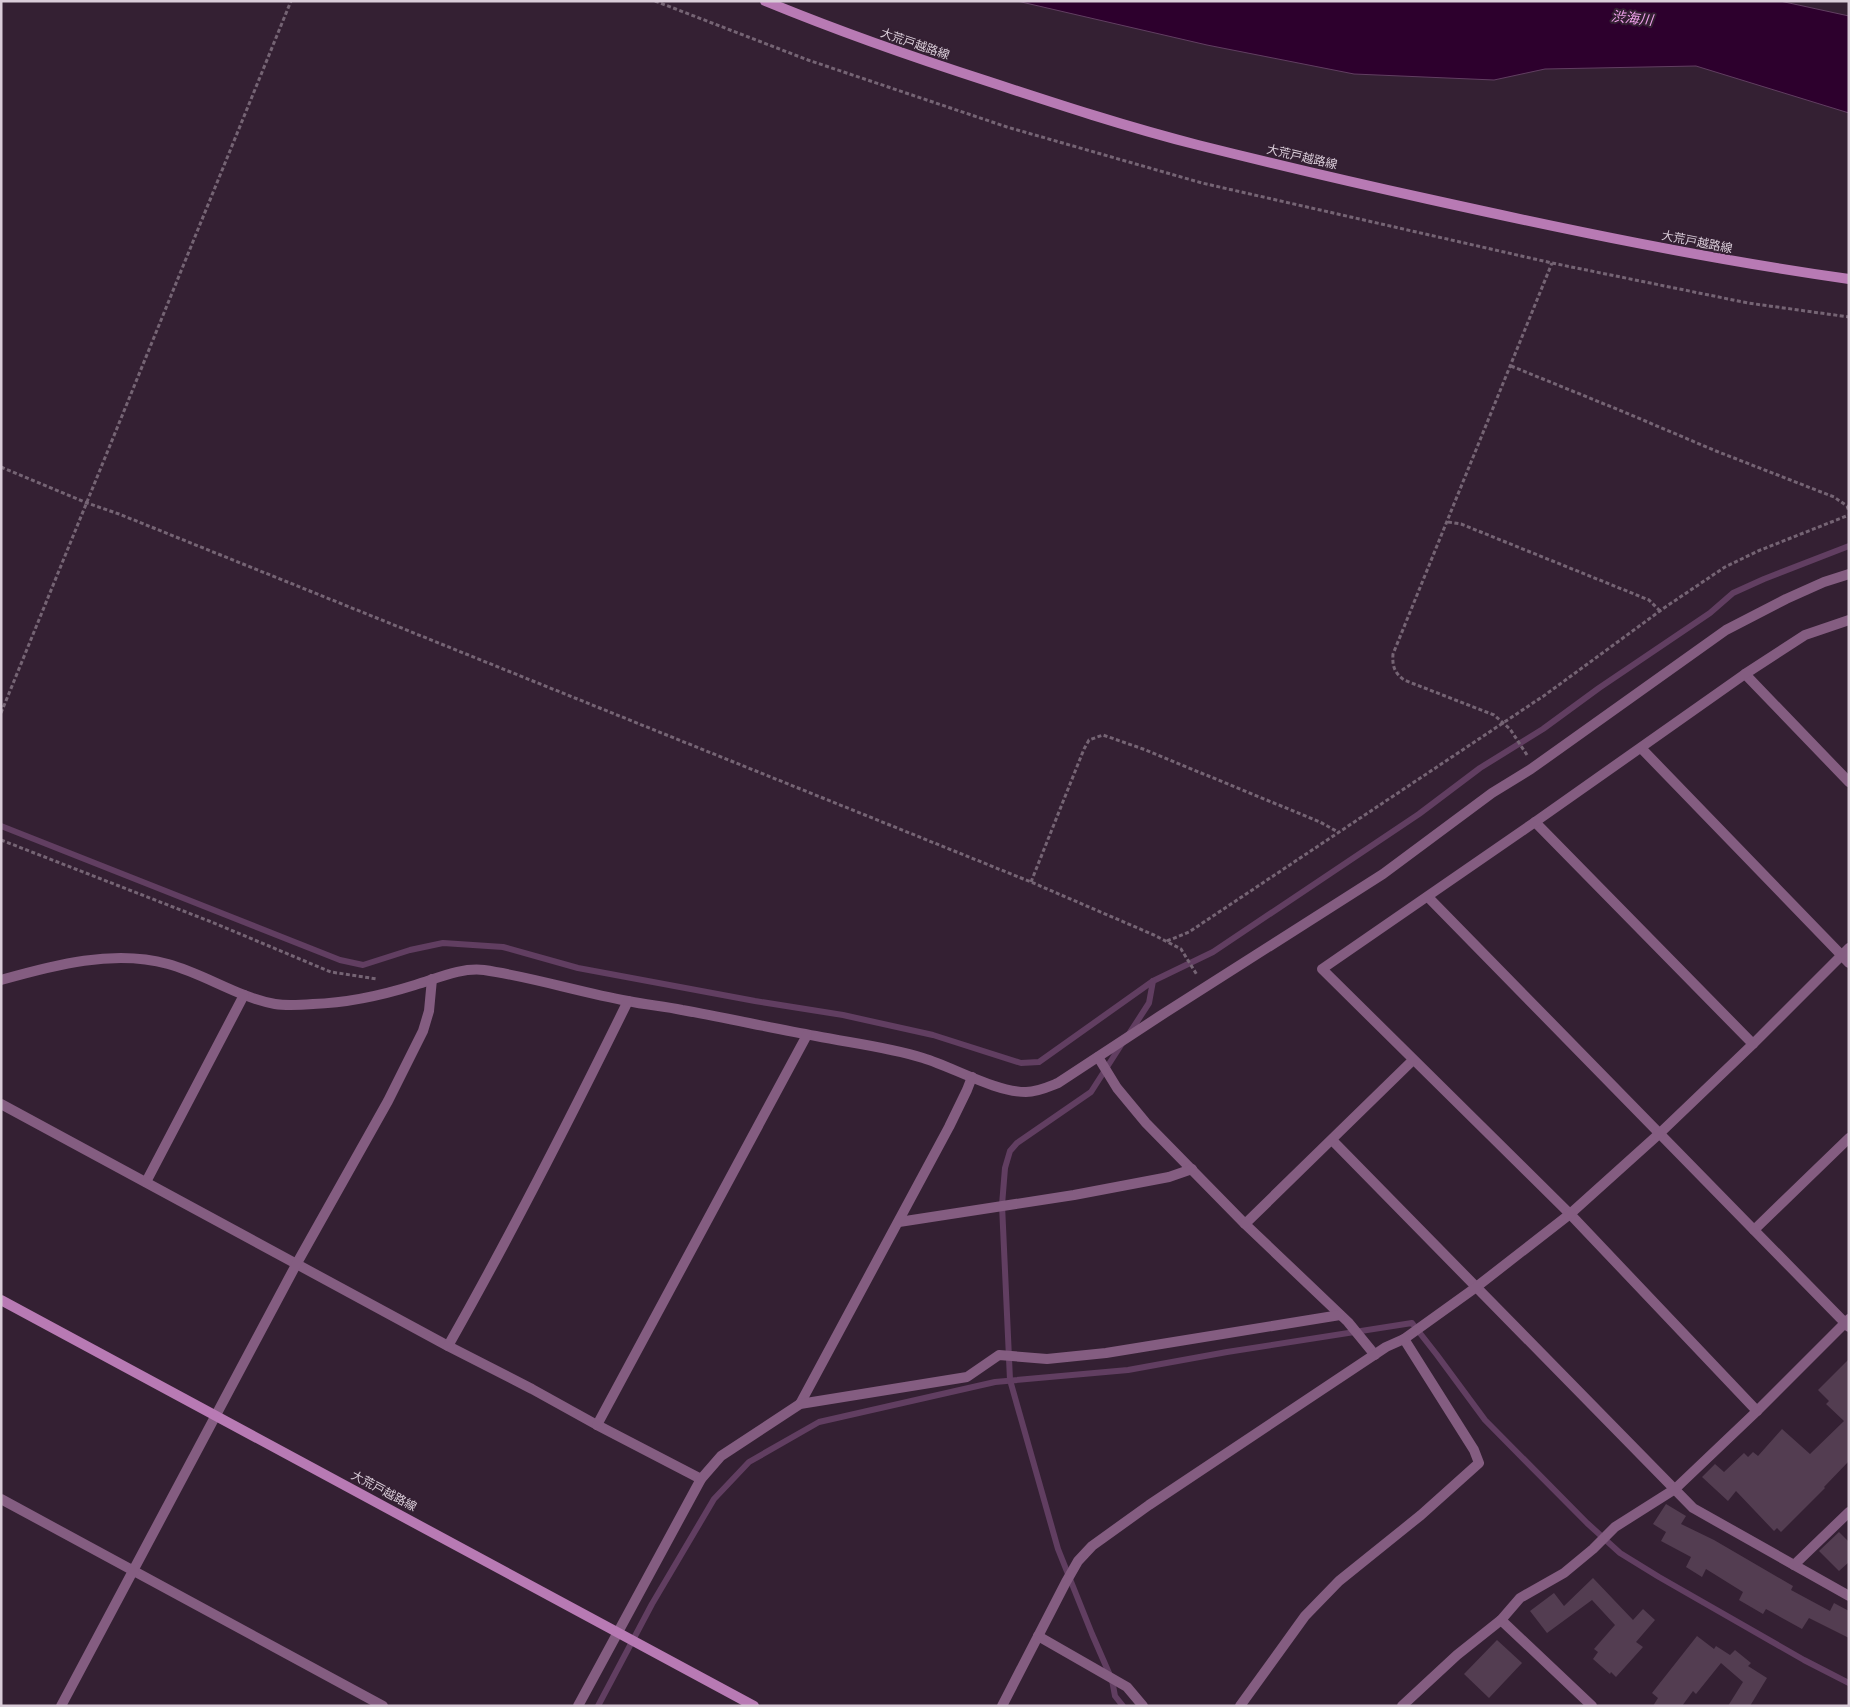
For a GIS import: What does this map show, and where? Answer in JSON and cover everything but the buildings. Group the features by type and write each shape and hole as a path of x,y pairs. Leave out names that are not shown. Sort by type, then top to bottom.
{"main road":[{"name":"大荒戸越路線","path":"765,1 915,58 1095,116 1195,144 1351,182 1541,224 1751,265 1849,279"},
{"name":"大荒戸越路線","path":"1,1300 754,1706"}],"street":[{"path":"1,980 36,971 120,957 140,958 168,964 203,976 244,995 276,1004 337,1003 470,970 480,970 516,976 628,1001 692,1011 923,1058 998,1086 1025,1092 1040,1090 1058,1083 1383,874 1492,793 1531,769 1726,630 1801,592 1849,574"},
{"path":"1757,1411 1570,1214 1322,969 1428,897 1745,674 1804,635 1849,620"},
{"path":"1745,674 1849,782"},
{"path":"1002,1706 1066,1582 1078,1561 1092,1546 1150,1505 1375,1355 1404,1339 1475,1288 1570,1214 1660,1133 1846,956 1641,748"},
{"path":"1535,822 1753,1044"},
{"path":"1402,1706 1457,1655 1500,1620 1520,1598 1564,1573 1593,1550 1615,1527 1675,1489 1848,1323 1754,1230 1428,897"},
{"path":"61,1706 297,1263 388,1101 423,1031 430,1011 432,979"},
{"path":"146,1182 244,995"},
{"path":"448,1346 511,1232 628,1001"},
{"path":"597,1425 807,1035"},
{"path":"1098,1057 1117,1088 1146,1123 1245,1224 1348,1322 1375,1355"},
{"path":"1245,1224 1412,1060"},
{"path":"800,1404 899,1222 960,1105 972,1076"},
{"path":"1,1104 448,1346 532,1388 597,1425 701,1479"},
{"path":"1754,1230 1849,1138"},
{"path":"1332,1140 1475,1288 1693,1508 1849,1596"},
{"path":"899,1222 1074,1195 1169,1177 1192,1169"},
{"path":"578,1706 701,1479 721,1456 800,1404 967,1377 999,1355 1047,1359 1106,1353 1340,1315"},
{"path":"1240,1706 1305,1616 1339,1581 1421,1515 1479,1463 1474,1450 1404,1339"},
{"path":"1,1499 383,1706"},
{"path":"1794,1565 1849,1512"},
{"path":"1500,1620 1592,1706"},
{"path":"1038,1636 1128,1688 1143,1706"}],"path":[{"path":"1,713 291,1"},
{"path":"655,1 808,60 1007,127 1202,183 1552,263 1748,303 1849,317"},
{"path":"1531,769 1525,750 1510,729 1494,715 1404,680 1396,674 1392,664 1393,654 1552,263"},
{"path":"1510,366 1716,451 1834,497 1847,506 1849,510"},
{"path":"1,467 1031,882 1166,941 1180,949 1205,988"},
{"path":"1166,941 1189,932 1545,695 1660,611 1725,567 1758,551 1849,515"},
{"path":"1448,522 1461,524 1650,600 1660,611"},
{"path":"1031,882 1084,749 1089,740 1104,735 1143,749 1338,832"},
{"path":"1,840 331,972 386,981"}],"water":[{"name":"渋海川","path":"1017,1 1780,1 1849,16 1849,113 1696,66 1545,69 1494,80 1354,74 1207,45"}],"waterway":[{"path":"1,826 340,960 363,965 410,950 443,943 503,947 578,968 755,1001 843,1015 933,1035 1021,1063 1039,1062 1153,981 1213,952 1419,814 1480,768 1543,729 1599,688 1710,613 1733,593 1849,546"},
{"path":"1129,1034 1149,1003 1153,981"},
{"path":"1123,1042 1091,1092 1017,1143 1010,1151 1005,1168 1002,1205 1010,1380 1058,1549 1112,1680 1115,1696 1123,1706"},
{"path":"598,1706 652,1604 714,1499 749,1462 819,1422 995,1382 1128,1370 1227,1352 1412,1323 1485,1420 1587,1523 1620,1553 1804,1660 1849,1683"}]}
